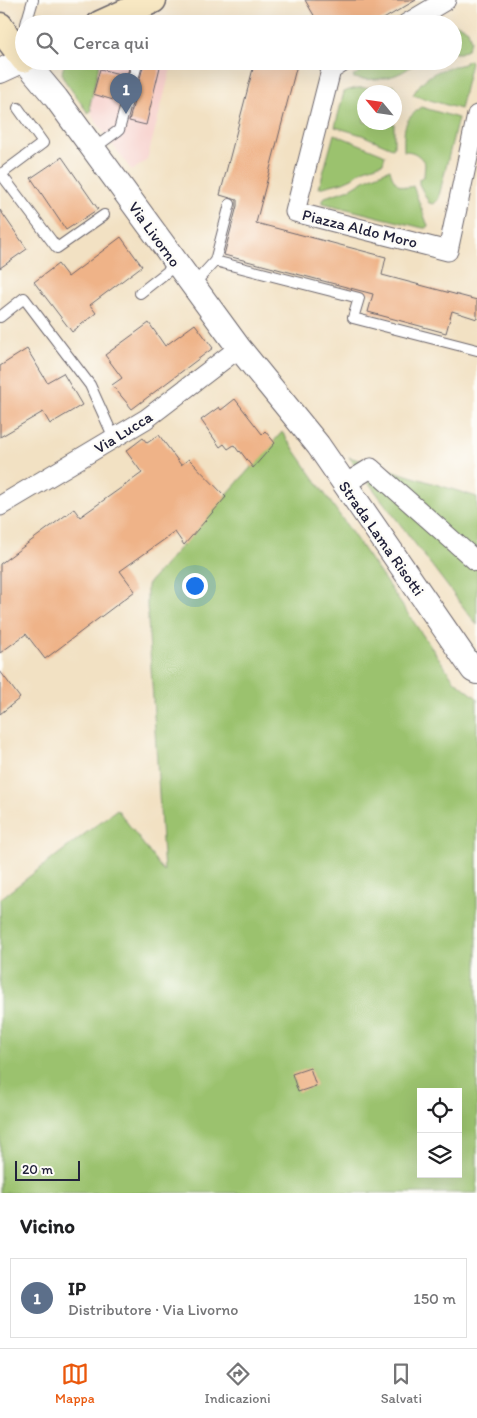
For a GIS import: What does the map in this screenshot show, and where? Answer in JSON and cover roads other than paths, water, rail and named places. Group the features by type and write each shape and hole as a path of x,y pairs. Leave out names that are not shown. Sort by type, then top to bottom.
{"main road":[{"path":"134,15 153,0"},
{"path":"0,26 15,47"}],"street":[{"path":"421,15 446,0"},
{"path":"0,71 15,64"},
{"name":"Via Livorno","path":"32,70 50,91 239,348 286,405"},
{"name":"Piazza Aldo Moro","path":"331,70 295,212 448,251 477,115"},
{"name":"Via Lucca","path":"0,506 146,419 239,348"},
{"name":"Strada Lama Risotti","path":"286,405 318,445 477,672"},
{"path":"345,484 371,468 477,562"}],"lane":[{"path":"29,15 33,0"},
{"path":"93,149 120,130 136,70"},
{"path":"18,108 43,143 1,174 57,248 104,215"},
{"path":"193,286 215,261 230,204"},
{"path":"215,261 359,298 353,318 477,350"},
{"path":"140,293 177,264"},
{"path":"0,317 24,298 90,385 114,438"}],"place":[{"name":"IP","path":"126,114"}]}
